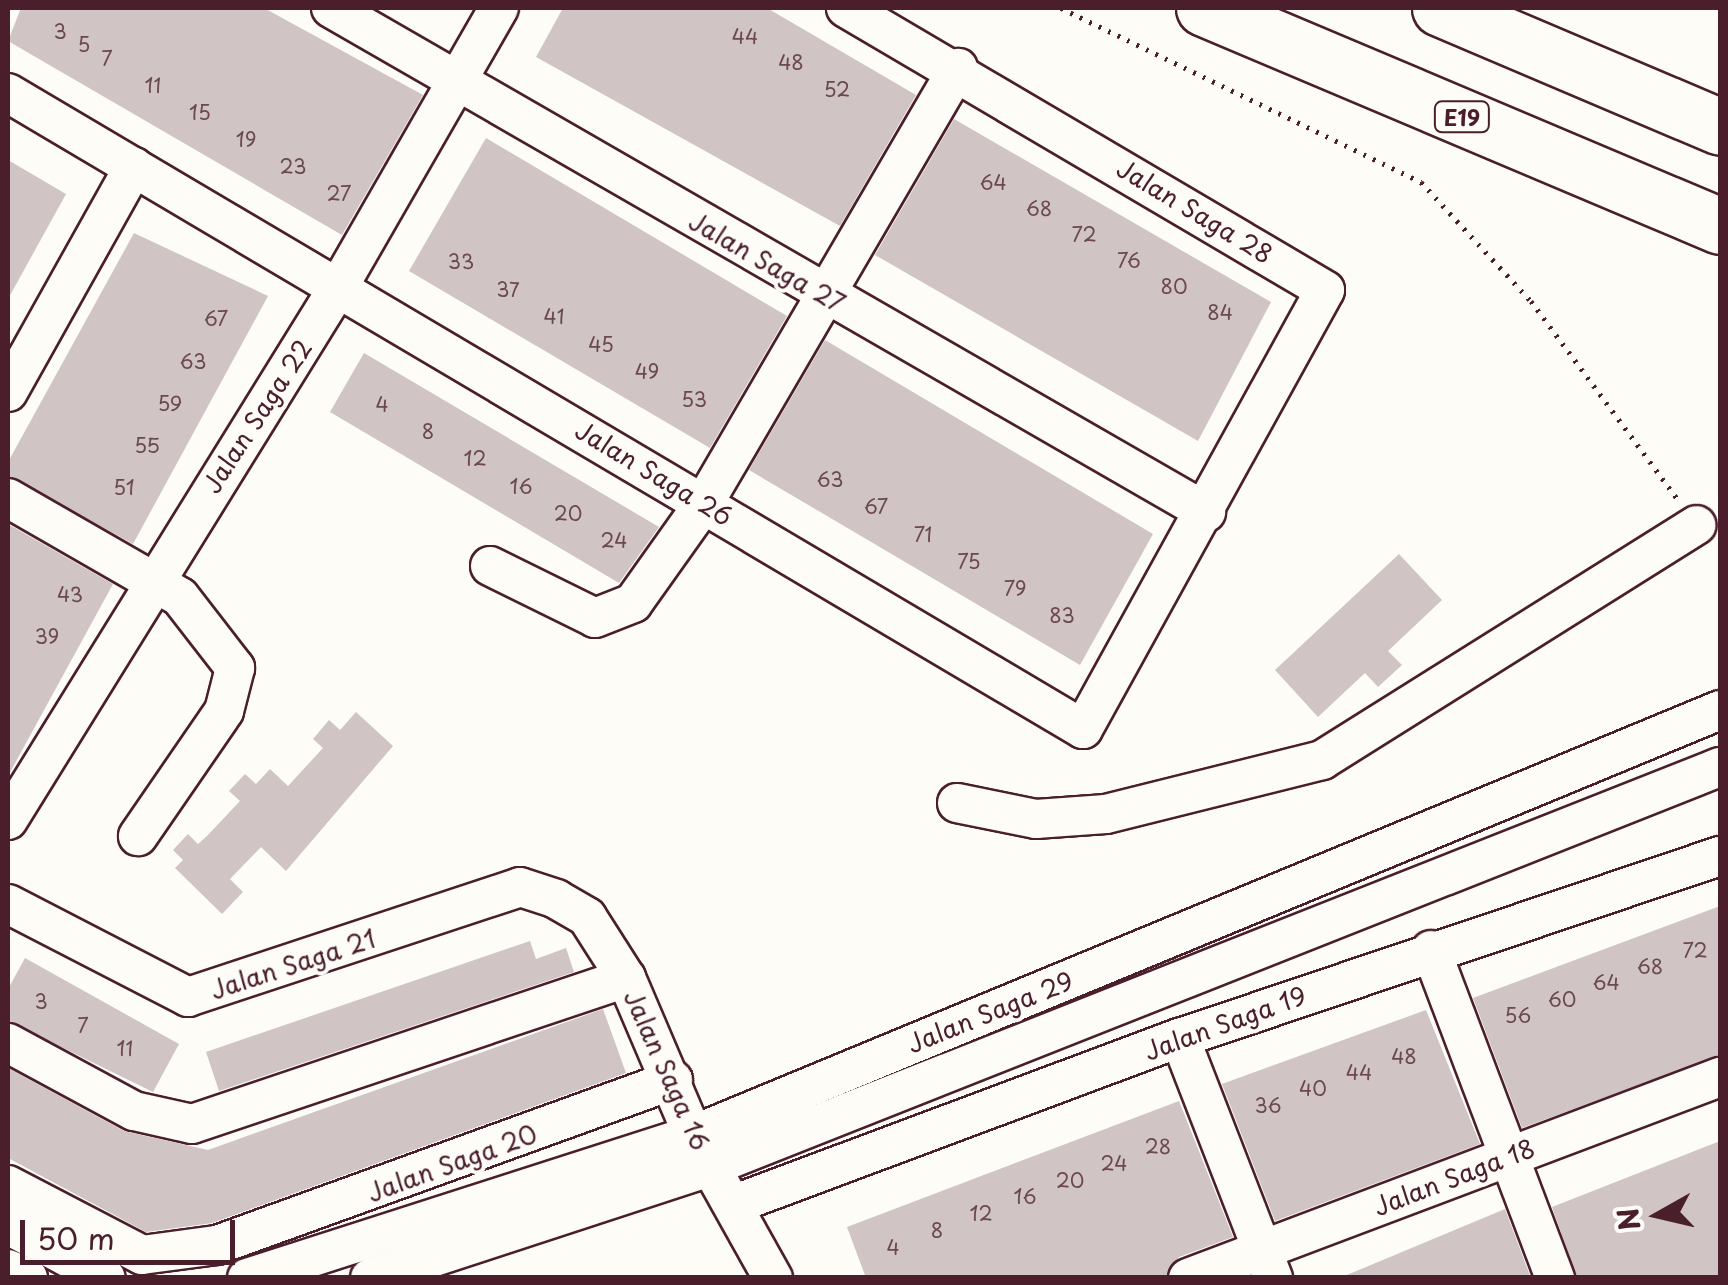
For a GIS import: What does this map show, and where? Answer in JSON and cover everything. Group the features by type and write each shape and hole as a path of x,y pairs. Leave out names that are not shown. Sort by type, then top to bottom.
{"highway":[{"name":"E19","path":"1204,8 1720,226"},
{"path":"1440,8 1720,128"}],"street":[{"name":"Jalan Saga 27","path":"331,8 824,296 1206,512"},
{"name":"Jalan Saga 22","path":"11,805 340,286 499,8"},
{"name":"Jalan Saga 28","path":"846,8 958,68 1325,290 1206,512"},
{"path":"490,566 595,618 617,613 704,503 958,68"},
{"name":"Jalan Saga 26","path":"8,93 1083,729 1206,512"},
{"path":"8,392 134,167"},
{"path":"8,498 150,584 180,597 235,668 237,686 138,836"},
{"path":"958,803 1036,819 1106,814 1322,760 1696,525"},
{"name":"Jalan Saga 29","path":"246,1278 703,1150 1720,710"},
{"name":"Jalan Saga 29","path":"370,1278 1720,766"},
{"name":"Jalan Saga 19","path":"735,1204 1180,1038 1431,950 1720,856"},
{"name":"Jalan Saga 21","path":"8,904 188,997 520,886 587,918"},
{"name":"Jalan Saga 16","path":"587,918 626,978 703,1150 772,1278"},
{"path":"1431,950 1556,1278"},
{"path":"8,1043 134,1111 192,1124 626,978"},
{"path":"1180,1038 1268,1263"},
{"name":"Jalan Saga 18","path":"1188,1278 1268,1263 1510,1157 1720,1077"},
{"name":"Jalan Saga 20","path":"8,1185 142,1254 217,1245 674,1080"},
{"path":"8,1225 106,1278"},
{"path":"8,1269 28,1278"}],"path":[{"path":"1061,8 1421,182 1531,301 1696,525"}],"building":[{"path":"21,8 264,8 423,95 342,235 8,41"},
{"path":"563,8 767,8 916,95 840,226 536,57"},
{"path":"954,119 1271,302 1198,441 875,255"},
{"path":"486,138 787,316 710,448 409,271"},
{"path":"8,160 66,194 8,299"},
{"path":"134,233 268,296 133,544 8,476 8,462"},
{"path":"825,340 1153,534 1080,665 749,470"},
{"path":"364,353 659,527 619,583 330,412"},
{"path":"8,524 113,584 8,776"},
{"path":"1399,554 1442,600 1388,651 1402,665 1378,687 1365,673 1318,717 1275,670"},
{"path":"356,712 393,746 286,871 261,847 230,879 243,892 222,914 175,868 183,860 173,850 188,834 198,844 207,836 240,801 229,791 245,774 256,784 270,769 288,786 323,748 313,739 329,720 340,730"},
{"path":"1720,906 1720,1055 1522,1128 1473,998"},
{"path":"530,941 536,959 566,948 574,972 219,1091 206,1052"},
{"path":"25,958 179,1044 153,1092 8,1021 8,989"},
{"path":"603,1009 626,1073 212,1223 146,1232 8,1158 8,1068 124,1131 208,1150"},
{"path":"1426,1010 1480,1144 1275,1221 1222,1084"},
{"path":"1179,1101 1233,1237 1179,1257 1166,1276 866,1278 847,1227"},
{"path":"1720,1141 1720,1278 1577,1278 1552,1207"},
{"path":"1505,1209 1531,1278 1342,1278 1342,1277"}]}
